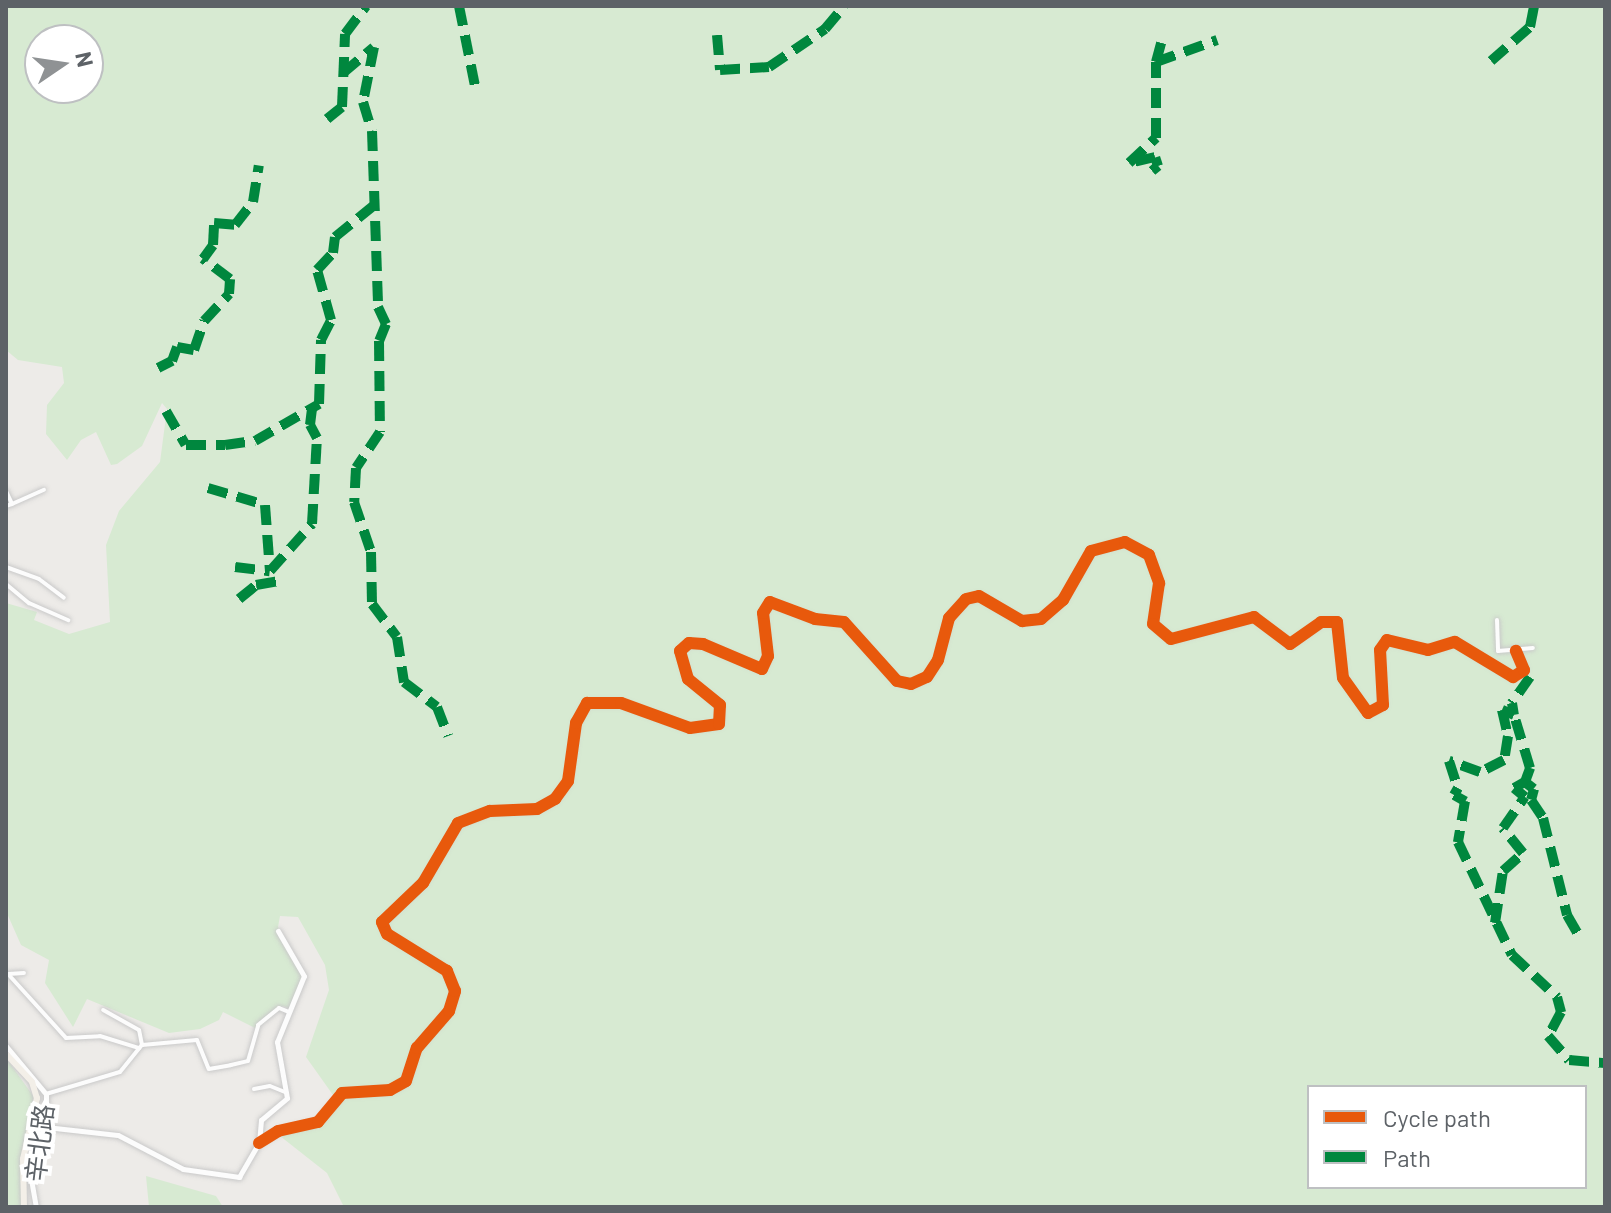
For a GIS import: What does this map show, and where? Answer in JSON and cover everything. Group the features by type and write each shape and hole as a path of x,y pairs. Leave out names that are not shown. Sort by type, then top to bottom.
{"main road":[{"path":"6,1054 32,1082 37,1098 23,1159 24,1207"}],"street":[{"path":"6,506 44,490"},
{"path":"6,491 12,504"},
{"path":"259,1143 278,1131 318,1122 342,1093 404,1084 417,1048 449,1011 455,991 447,971 387,934 382,922 423,883 458,823 490,811 533,810 555,799 568,781 576,723 587,703 623,704 696,729 719,724 720,705 688,679 680,651 689,643 703,644 762,669 768,656 763,613 770,602 815,619 844,622 897,681 911,684 930,672 946,643 949,618 966,599 979,596 1022,621 1044,618 1063,600 1091,551 1125,542 1149,555 1159,580 1153,624 1171,639 1254,617 1290,644 1321,622 1337,622 1343,678 1371,714 1383,705 1380,653 1387,640 1428,650 1455,642 1513,677 1524,670 1516,651"},
{"path":"6,567 39,579 64,598"},
{"path":"6,584 29,603 68,620"},
{"path":"1497,620 1498,651 1533,648"},
{"path":"46,1127 118,1135 167,1163 230,1179 243,1172 259,1143 261,1120 284,1105 287,1093 277,1042 304,976 278,931"},
{"path":"7,975 24,973"},
{"path":"7,975 66,1038 100,1036 140,1047 197,1040 209,1069 248,1061 258,1025 279,1008 289,1012"},
{"path":"46,1094 120,1072 140,1047 139,1030 103,1010"},
{"name":"辛北路","path":"6,1046 46,1094 46,1127 31,1179 36,1207"},
{"path":"254,1089 270,1086 287,1093"}],"green space":[{"path":"6,6 1605,6 1605,1207 344,1207 327,1173 280,1136 323,1123 338,1102 306,1057 329,990 325,965 298,917 280,916 278,927 303,974 291,1009 283,1006 257,1029 223,1012 219,1020 200,1029 169,1033 87,999 73,1027 45,983 49,960 21,945 6,911 6,603 37,612 34,620 69,634 110,622 106,545 119,511 160,462 167,409 162,403 142,446 117,464 111,465 96,432 81,440 67,460 46,434 47,405 64,383 62,367 18,360 6,350"},
{"path":"6,1058 34,1097 21,1157 22,1207 6,1207"},
{"path":"146,1176 216,1196 223,1207 149,1207"}],"marked path":[{"path":"327,119 342,107 345,34 366,6"},
{"path":"459,6 476,91"},
{"path":"717,35 720,70 769,67 825,29 844,6"},
{"path":"1491,61 1530,27 1534,6"},
{"path":"1152,171 1158,166 1155,157 1129,163 1156,138 1156,62 1217,40"},
{"path":"1156,62 1161,43"},
{"path":"343,73 374,47 363,102 372,131 378,307 386,324 379,341 380,432 356,468 354,502 371,552 372,604 397,637 404,682 437,707 448,736"},
{"path":"158,368 172,361 177,347 194,350 204,321 229,294 230,279 203,259 213,245 214,223 235,225 253,202 259,165"},
{"path":"166,411 186,445 225,445 255,441 319,404 321,340 331,320 317,270 333,253 335,237 373,206"},
{"path":"235,567 270,571 312,524 317,438 310,425 312,408"},
{"path":"208,488 265,505 270,571"},
{"path":"239,599 256,585 283,580"},
{"path":"1530,677 1512,703 1514,715 1502,710 1508,736 1504,760 1480,772 1449,761 1458,788 1454,795 1465,801 1458,842 1512,955 1557,997 1561,1012 1548,1036 1569,1060 1605,1063"},
{"path":"1495,923 1503,871 1523,853 1503,828 1525,797 1514,788 1525,782 1530,768 1514,715"},
{"path":"1525,782 1534,789 1531,800 1543,818 1567,915 1581,939"}],"cycle path":[{"path":"259,1143 278,1131 318,1122 342,1093 390,1090 406,1081 417,1048 449,1011 455,991 447,971 387,934 382,922 423,883 458,823 490,811 537,809 555,799 568,781 576,723 587,703 621,703 690,728 719,724 720,705 688,679 680,651 689,643 703,644 762,669 768,656 763,613 770,602 815,619 844,622 897,681 911,684 927,677 938,660 949,618 966,599 979,596 1022,621 1041,619 1063,600 1091,551 1125,542 1149,555 1159,583 1153,624 1171,639 1254,617 1290,644 1321,622 1337,622 1343,678 1368,713 1383,705 1380,650 1387,640 1428,650 1455,642 1513,677 1524,670 1516,651"}]}
